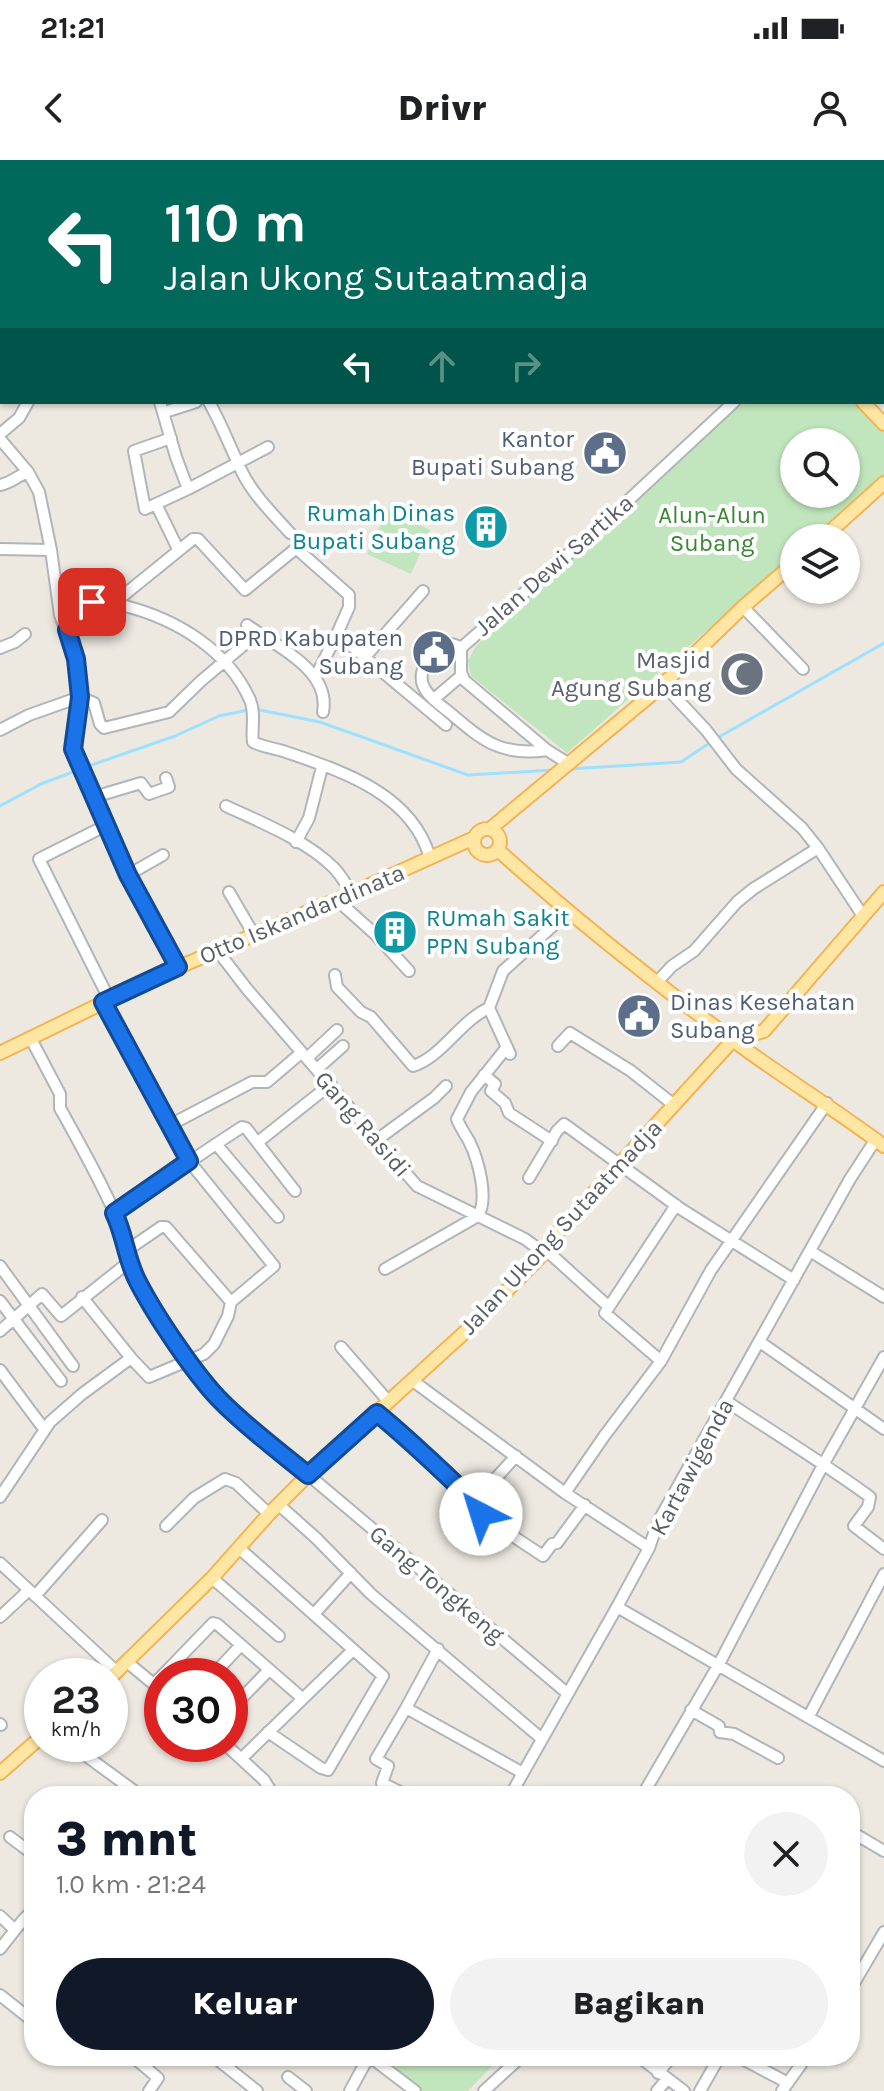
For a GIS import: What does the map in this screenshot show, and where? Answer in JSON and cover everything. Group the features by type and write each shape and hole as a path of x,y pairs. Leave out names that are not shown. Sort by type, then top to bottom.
{"main road":[{"path":"865,404 884,424"},
{"path":"839,524 884,483"},
{"path":"490,829 500,838 498,850 491,855 483,855 476,850 474,838 483,830 490,829 663,684 780,575"},
{"name":"Otto Iskandardinata","path":"0,1053 178,967 474,838"},
{"path":"498,850 569,911 733,1040 880,1142"},
{"path":"733,1040 764,1031 884,892"},
{"path":"761,1060 764,1031"},
{"name":"Jalan Ukong Sutaatmadja","path":"128,1661 212,1578 308,1475 413,1381 545,1252 558,1232 733,1040"},
{"path":"0,1773 24,1752"}],"street":[{"path":"27,404 19,418 0,437 28,472 39,492 60,615 76,659 80,697 73,749 128,875 178,967"},
{"path":"182,404 162,407 188,489"},
{"path":"210,404 257,496 290,533"},
{"name":"Jalan Dewi Sartika","path":"462,675 461,648 605,522 732,404"},
{"path":"171,438 137,448 133,453 144,508 268,447"},
{"path":"0,485 28,472"},
{"path":"156,504 178,549"},
{"path":"116,601 193,539 198,539 245,590 294,550 298,550 349,595 349,607 315,678"},
{"path":"0,549 51,550"},
{"path":"365,657 423,591"},
{"path":"66,629 82,606 98,601 116,601 173,622 197,636 224,663 250,701 253,742 356,780 394,801 420,831 430,858"},
{"path":"743,607 803,669"},
{"path":"247,625 284,650 315,678 322,687 323,712"},
{"path":"0,730 29,715 80,697 93,701 103,728 169,712 258,633"},
{"path":"0,648 25,634"},
{"path":"337,634 446,725"},
{"path":"461,648 451,643 444,644 424,665 421,676 423,685 434,699 480,739 501,749 532,753 547,750"},
{"path":"434,699 462,675 464,680 547,750 569,764"},
{"path":"663,684 706,730 736,769 802,828 863,916"},
{"path":"296,842 309,818 322,767"},
{"path":"94,797 141,783 149,794 169,787 166,778"},
{"path":"226,806 269,826 334,867 352,893"},
{"path":"82,1297 148,1377 191,1361 214,1344 228,1316 231,1302 274,1266 189,1161 168,1126 39,859 105,826"},
{"path":"658,981 672,966 686,958 745,896 818,848"},
{"path":"128,875 163,855"},
{"path":"229,892 254,935"},
{"path":"337,900 375,934 409,971"},
{"path":"385,1269 478,1216 484,1194 474,1153 457,1121 471,1092 508,1050 489,1008 503,971 569,911"},
{"name":"Gang Rasidi","path":"217,950 417,1186 545,1252 609,1307 605,1313 661,1361"},
{"path":"335,975 337,987 361,1012 371,1017 413,1066 429,1057 474,1014 489,1008"},
{"path":"168,1126 252,1082 267,1082 337,1030"},
{"path":"558,1046 570,1033 631,1071 674,1105"},
{"name":"Gang Tongkeng","path":"31,1039 60,1094 60,1108 121,1226 127,1256 138,1284 222,1402 567,1693"},
{"path":"317,1069 343,1046"},
{"path":"484,1075 495,1084 491,1091 505,1103 509,1113 552,1141"},
{"path":"258,1142 331,1084"},
{"path":"378,1139 446,1086"},
{"path":"565,1493 661,1361 711,1270 827,1103"},
{"path":"529,1178 564,1124 676,1205 794,1280"},
{"path":"114,1213 244,1127 295,1191"},
{"name":"Kartawigenda","path":"516,1786 649,1548 658,1522 810,1251 880,1142"},
{"path":"216,1144 278,1217"},
{"path":"609,1307 676,1205"},
{"path":"0,1331 42,1294 61,1316 161,1227 166,1227 231,1302"},
{"path":"810,1251 884,1297"},
{"path":"0,1266 73,1366"},
{"path":"0,1301 61,1381"},
{"path":"760,1342 884,1429"},
{"path":"341,1347 389,1402"},
{"path":"648,1786 719,1664 823,1465 884,1357"},
{"path":"0,1497 44,1429 82,1394 131,1358"},
{"path":"0,1370 44,1429"},
{"path":"413,1381 565,1493 649,1548"},
{"path":"726,1401 833,1469 870,1497 868,1507 854,1526 884,1549"},
{"path":"377,1413 418,1446 450,1481 475,1501 482,1509 481,1515 543,1556 552,1544 557,1543 585,1505"},
{"path":"475,1501 516,1456"},
{"path":"166,1526 194,1498 225,1479 236,1483 274,1509 351,1573 371,1594 542,1739"},
{"path":"0,1617 32,1593 102,1520"},
{"path":"240,1549 383,1676 328,1770 268,1732"},
{"path":"0,1563 97,1658"},
{"path":"314,1614 351,1573"},
{"path":"809,1716 884,1574"},
{"path":"212,1578 279,1636"},
{"path":"617,1607 884,1761"},
{"path":"183,1658 213,1623 302,1698"},
{"path":"229,1658 241,1645"},
{"path":"388,1786 382,1783 388,1766 376,1759 438,1649"},
{"path":"248,1752 353,1650"},
{"path":"128,1663 144,1676"},
{"path":"248,1692 269,1670"},
{"path":"406,1708 523,1773"},
{"path":"691,1710 719,1726 720,1732 734,1734 778,1758"},
{"path":"95,1762 127,1786"},
{"path":"246,1762 269,1786"},
{"path":"10,1837 24,1848"},
{"path":"860,1837 884,1851"},
{"path":"0,1916 15,1930"},
{"path":"0,1949 23,1920"},
{"path":"860,1973 884,1932"},
{"path":"0,1995 24,2014"},
{"path":"144,2066 158,2078 149,2091"},
{"path":"226,2066 257,2091"},
{"path":"350,2091 364,2066"},
{"path":"382,2066 415,2091"},
{"path":"484,2091 511,2066"},
{"path":"650,2066 684,2091"},
{"path":"657,2091 668,2066"},
{"path":"700,2091 714,2066"},
{"path":"752,2066 785,2087 800,2066"},
{"path":"288,2077 306,2091"}],"green space":[{"name":"Alun-Alun Subang","path":"740,404 860,404 884,429 884,475 860,496 860,428 780,428 780,508 847,508 829,524 780,524 780,566 567,753 471,676 468,661 476,646"},
{"path":"388,509 430,530 411,574 367,554"},
{"path":"386,2066 492,2066 468,2091 422,2091"}],"waterway":[{"path":"717,738 884,643"},
{"path":"255,709 320,722 468,775 553,770"},
{"path":"86,767 175,736 219,716 248,710"},
{"path":"569,769 681,762 711,742"},
{"path":"0,806 41,784 78,770"}],"place":[{"name":"Kantor Bupati Subang","path":"605,453"},
{"name":"Rumah Dinas Bupati Subang","path":"486,527"},
{"name":"DPRD Kabupaten Subang","path":"434,652"},
{"name":"Masjid Agung Subang","path":"742,674"},
{"name":"RUmah Sakit PPN Subang","path":"395,932"},
{"name":"Dinas Kesehatan Subang","path":"639,1016"}],"route":[{"path":"92,602 77,610 67,630 76,659 80,697 73,749 128,875 178,967 103,1002 189,1161 114,1213 121,1226 129,1262 138,1284 222,1402 308,1475 377,1413 440,1467 450,1481 482,1509 481,1514"}]}
